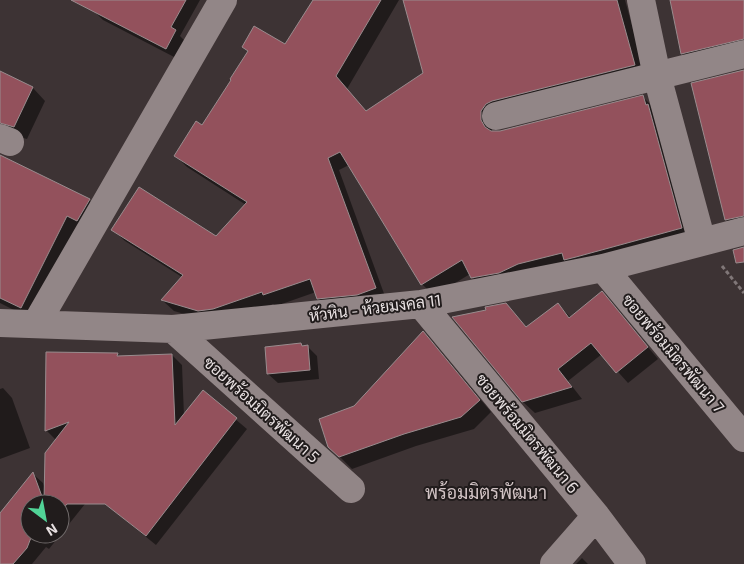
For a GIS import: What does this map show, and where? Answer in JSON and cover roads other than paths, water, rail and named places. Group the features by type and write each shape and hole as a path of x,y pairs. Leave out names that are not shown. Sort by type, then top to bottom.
{"street":[{"path":"36,324 223,0"},
{"path":"641,0 658,76 702,242"},
{"path":"496,116 744,54"},
{"name":"หัวหิน - ห้วยมงคล 11","path":"0,323 173,329 421,304 603,268 744,232"},
{"name":"ซอยพร้อมมิตรพัฒนา 7","path":"603,268 744,438"},
{"name":"ซอยพร้อมมิตรพัฒนา 6","path":"421,304 596,516 632,564"},
{"name":"ซอยพร้อมมิตรพัฒนา 5","path":"173,329 350,489"},
{"path":"554,564 596,516"}],"district":[{"name":"พร้อมมิตรพัฒนา","path":"486,492"}]}
